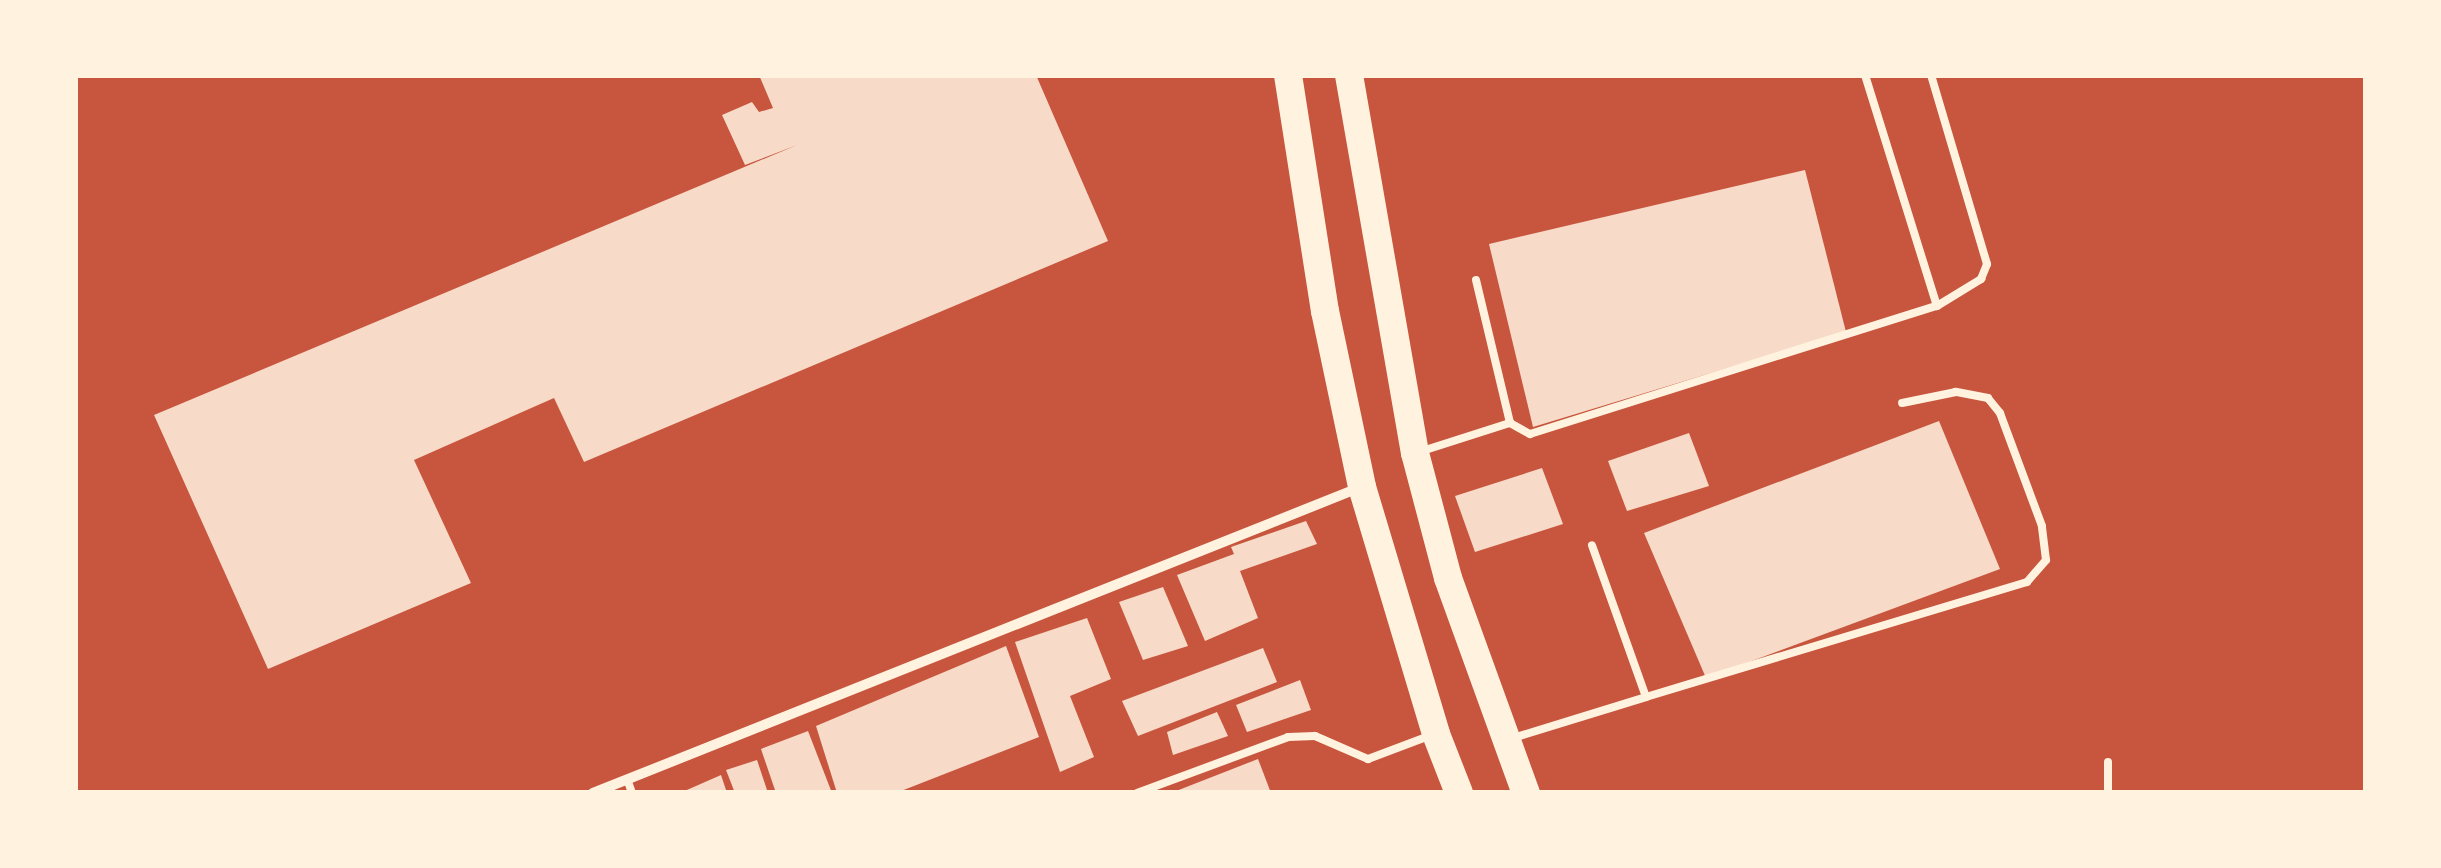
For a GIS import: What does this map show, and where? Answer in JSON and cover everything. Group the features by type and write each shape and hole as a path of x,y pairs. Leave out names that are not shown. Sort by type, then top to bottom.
{"highway":[{"path":"1288,75 1325,311 1362,487 1436,734 1459,793"},
{"path":"1350,75 1414,453 1448,578 1526,793"}],"street":[{"path":"592,793 1362,487"}],"lane":[{"path":"1866,75 1937,306"},
{"path":"1414,453 1510,423 1530,434 1937,306 1981,279 1987,264 1931,75"},
{"path":"1476,280 1510,423"},
{"path":"1504,740 2027,582 2046,560 2042,526 2000,413 1988,398 1956,392 1902,403"},
{"path":"1592,545 1646,697"},
{"path":"1137,793 1288,737 1315,736 1368,759 1436,734"},
{"path":"2108,762 2108,793"},
{"path":"627,778 632,793"}],"building":[{"path":"759,75 1036,75 1108,241 584,462 554,398 414,460 471,583 268,669 154,415 797,145 745,165 722,115 752,102 759,112 773,108"},
{"path":"1805,170 1846,332 1533,427 1489,244"},
{"path":"1939,421 2000,569 1706,678 1644,533"},
{"path":"1689,433 1709,486 1627,511 1608,461"},
{"path":"1542,468 1563,524 1475,552 1455,496"},
{"path":"1306,521 1317,544 1240,571 1258,618 1205,641 1177,575 1234,554 1231,547"},
{"path":"1163,587 1188,646 1143,660 1119,602"},
{"path":"1087,618 1111,679 1070,696 1094,757 1060,772 1015,642"},
{"path":"1006,646 1039,737 896,793 837,793 816,726"},
{"path":"1263,648 1277,682 1138,736 1122,701"},
{"path":"1300,680 1311,710 1247,732 1236,705"},
{"path":"1217,712 1228,736 1173,755 1167,732"},
{"path":"808,731 832,793 776,793 761,749"},
{"path":"1258,759 1271,793 1171,793"},
{"path":"757,760 768,793 735,793 726,770"},
{"path":"721,775 727,793 680,793"}]}
